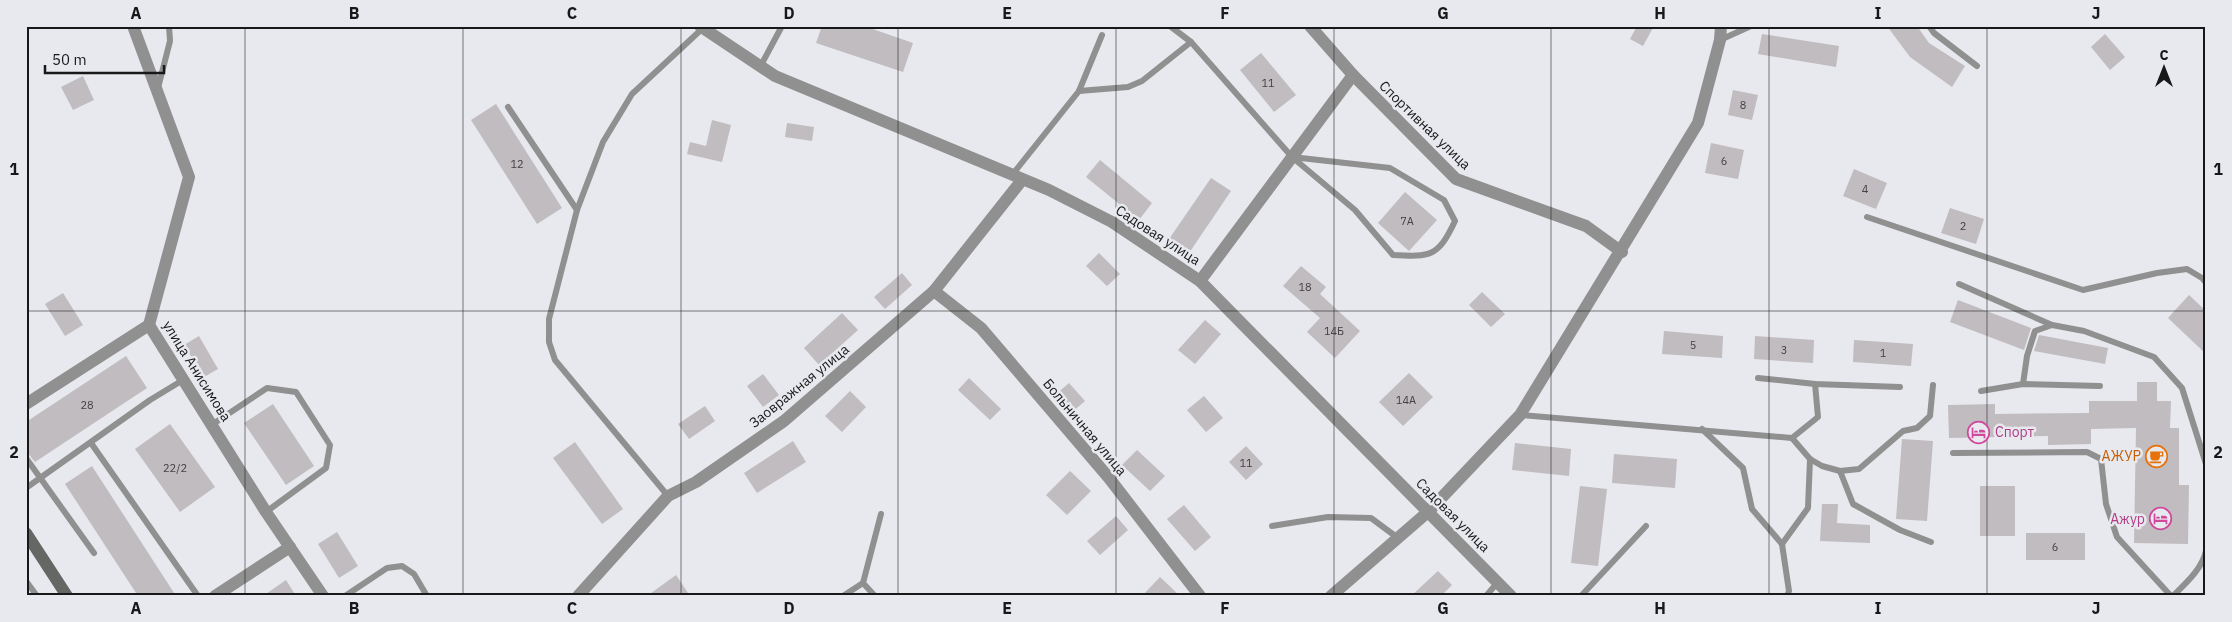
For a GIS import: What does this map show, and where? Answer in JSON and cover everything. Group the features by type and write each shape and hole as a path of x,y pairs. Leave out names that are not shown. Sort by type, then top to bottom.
{"main road":[{"path":"26,533 67,596"}],"street":[{"name":"улица Анисимова","path":"133,26 189,176 149,325 213,424 266,512 323,596"},
{"name":"Спортивная улица","path":"1310,26 1353,75 1456,179 1586,226 1622,252"},
{"path":"1331,596 1428,511 1520,415 1622,252 1698,124 1720,40 1721,26"},
{"name":"Садовая улица","path":"702,27 760,68 1049,190 1112,222 1200,281 1511,596"},
{"path":"1200,281 1353,75"},
{"name":"Заовражная улица","path":"578,596 668,496 696,482 784,420 934,291 1017,178"},
{"name":"Больничная улица","path":"934,291 981,328 1109,478 1200,596"},
{"path":"26,404 149,325"},
{"path":"215,596 290,547"}],"lane":[{"path":"157,91 170,41 169,26"},
{"path":"760,68 782,26"},
{"path":"1170,26 1191,42 1292,157 1355,210 1393,254 1423,257 1444,244 1455,221 1444,200 1390,168 1292,157"},
{"path":"1720,40 1751,26"},
{"path":"1929,26 1934,33 1978,66"},
{"path":"668,496 555,360 551,350 549,319 577,210 603,142 632,94 702,27"},
{"path":"1017,178 1080,91 1102,35"},
{"path":"1080,91 1128,87 1142,81 1191,42"},
{"path":"508,107 577,210"},
{"path":"1867,217 2083,290 2157,273 2187,269 2202,278 2206,283"},
{"path":"1959,284 2052,325 2084,332 2154,358 2182,388 2206,464"},
{"path":"2023,384 2027,356 2035,331 2052,325"},
{"path":"1758,378 1815,384 1900,387"},
{"path":"26,488 150,400 183,380"},
{"path":"1520,415 1792,438 1818,417 1815,384"},
{"path":"1792,438 1810,459 1822,466 1840,471 1859,469 1903,431 1917,428 1930,416 1933,384"},
{"path":"1980,391 2023,384 2100,386"},
{"path":"213,424 267,388 296,392 330,445 326,468 266,512"},
{"path":"1702,430 1743,468 1752,509 1782,544 1789,594"},
{"path":"91,443 198,596"},
{"path":"1953,453 2087,452 2101,459 2106,504 2116,537 2172,596 2190,580 2205,559 2206,551"},
{"path":"26,458 94,553"},
{"path":"1782,544 1808,508 1810,459"},
{"path":"1840,471 1853,504 1900,530 1931,542"},
{"path":"843,596 863,583 881,514"},
{"path":"1272,526 1328,518 1371,518 1398,538"},
{"path":"1581,596 1646,526"},
{"path":"346,596 387,568 402,566 414,574 427,596"},
{"path":"26,581 37,596"},
{"path":"1486,596 1498,582"},
{"path":"863,583 875,596"}],"building":[{"path":"822,26 864,26 913,43 903,72 816,43"},
{"path":"1637,26 1654,26 1643,46 1630,39"},
{"path":"1887,26 1917,26 1929,43 1965,66 1952,87 1910,57"},
{"path":"1762,34 1839,46 1836,67 1758,54"},
{"path":"2105,34 2125,57 2110,70 2091,47"},
{"path":"1261,53 1296,95 1274,112 1240,70"},
{"path":"83,76 94,100 73,110 61,87"},
{"path":"1733,90 1758,95 1752,120 1728,115"},
{"path":"496,104 562,208 537,224 471,120"},
{"path":"712,120 731,125 722,162 687,154 690,142 706,146"},
{"path":"787,123 814,127 812,141 785,137"},
{"path":"1711,143 1744,150 1738,179 1705,173"},
{"path":"1100,160 1152,203 1139,220 1086,177"},
{"path":"1854,169 1887,183 1876,209 1843,196"},
{"path":"1211,178 1231,191 1187,256 1167,242"},
{"path":"1405,192 1437,220 1409,251 1378,223"},
{"path":"1950,208 1984,219 1976,244 1941,233"},
{"path":"1099,253 1120,274 1107,286 1086,266"},
{"path":"1301,266 1326,287 1320,294 1360,331 1335,358 1307,332 1320,318 1283,286"},
{"path":"902,273 912,285 885,309 874,297"},
{"path":"1482,292 1505,314 1491,327 1469,305"},
{"path":"63,293 83,325 65,336 45,304"},
{"path":"2189,295 2206,311 2206,354 2168,318"},
{"path":"1958,300 2031,328 2024,350 1950,322"},
{"path":"842,313 858,330 819,365 804,348"},
{"path":"1205,320 1221,334 1195,364 1178,350"},
{"path":"1664,331 1723,336 1722,358 1662,354"},
{"path":"2039,335 2108,348 2105,364 2034,351"},
{"path":"199,336 218,369 204,377 184,345"},
{"path":"1755,336 1814,340 1813,363 1754,359"},
{"path":"1854,340 1913,344 1911,366 1853,362"},
{"path":"126,356 147,388 35,462 26,451 26,422"},
{"path":"1409,373 1433,397 1403,426 1379,402"},
{"path":"763,374 779,395 763,407 747,386"},
{"path":"969,378 1001,409 990,420 958,390"},
{"path":"2137,382 2157,382 2157,401 2171,401 2170,428 2179,428 2179,485 2189,485 2188,544 2134,543 2136,428 2091,429 2091,444 2048,445 2048,436 1949,438 1948,405 1995,404 1995,414 2089,413 2089,401 2137,401"},
{"path":"1069,383 1085,401 1071,413 1055,395"},
{"path":"850,391 866,407 842,432 825,416"},
{"path":"1204,396 1223,418 1206,432 1187,410"},
{"path":"273,404 314,466 286,485 244,423"},
{"path":"705,406 715,421 689,439 678,424"},
{"path":"170,424 215,487 180,512 135,449"},
{"path":"1902,439 1933,441 1927,521 1896,519"},
{"path":"793,441 806,462 757,493 744,473"},
{"path":"575,442 623,509 602,524 553,458"},
{"path":"1515,443 1571,449 1569,476 1512,470"},
{"path":"1246,446 1263,464 1246,480 1229,462"},
{"path":"1137,450 1165,476 1150,491 1122,465"},
{"path":"1614,454 1677,459 1675,488 1612,483"},
{"path":"92,466 176,596 138,596 65,484"},
{"path":"1070,471 1091,491 1067,515 1046,495"},
{"path":"1580,486 1607,489 1598,566 1571,563"},
{"path":"1980,486 2015,486 2015,536 1980,536"},
{"path":"1822,504 1838,504 1837,523 1870,525 1870,543 1820,541"},
{"path":"1184,505 1211,537 1195,551 1167,519"},
{"path":"1116,516 1128,530 1100,555 1087,541"},
{"path":"337,532 358,566 339,578 318,544"},
{"path":"2026,533 2085,533 2085,560 2026,560"},
{"path":"1438,571 1452,585 1441,596 1411,596"},
{"path":"676,575 690,596 647,596"},
{"path":"1160,577 1180,596 1142,596"},
{"path":"286,580 296,596 263,596"}],"place":[{"name":"Спорт","path":"1979,432"},
{"name":"АЖУР","path":"2157,456"},
{"name":"Ажур","path":"2161,519"}]}
